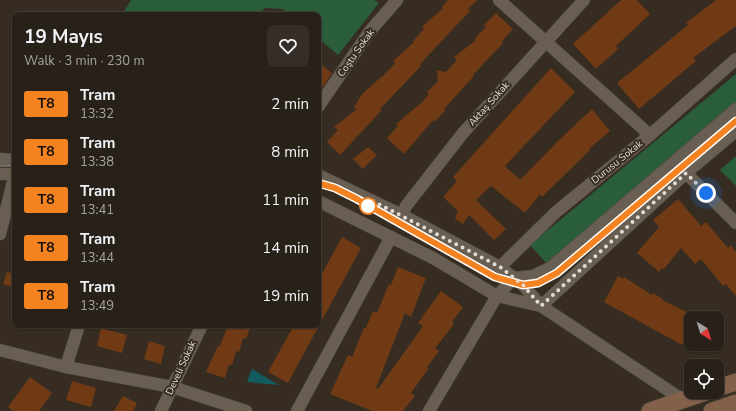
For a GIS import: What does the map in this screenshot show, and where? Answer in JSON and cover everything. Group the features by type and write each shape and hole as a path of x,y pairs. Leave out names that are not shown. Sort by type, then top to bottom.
{"main road":[{"path":"724,386 736,382"},
{"path":"650,411 686,399"},
{"path":"712,411 736,403"}],"street":[{"path":"499,0 544,42 650,135"},
{"name":"Aktaş Sokak","path":"402,215 406,206 463,133 544,42 584,0"},
{"name":"Coştu Sokak","path":"321,103 392,1"},
{"name":"Durusu Sokak","path":"500,267 556,212 650,135 736,59"},
{"path":"429,411 497,296 514,278 533,276 550,268 736,109"},
{"path":"541,306 686,173 736,131"},
{"path":"0,159 12,160"},
{"path":"686,173 736,223"},
{"path":"0,174 12,174"},
{"path":"321,176 402,215 500,267 514,278 541,306 683,400"},
{"path":"0,234 12,186"},
{"path":"321,202 434,258 497,296 541,306"},
{"path":"297,411 391,237"},
{"path":"66,367 78,328"},
{"name":"Develi Sokak","path":"161,411 201,328"},
{"path":"0,350 66,367 172,387 246,411"}],"green space":[{"path":"131,0 374,0 379,3 338,55 321,41 321,12 286,12 282,9 265,8 261,12 124,12"},
{"path":"736,74 736,105 546,263 530,245"},
{"path":"736,156 736,186 720,170"}],"water":[{"path":"252,369 279,385 247,382"}],"building":[{"path":"448,0 477,0 468,9 470,11 420,64 421,66 380,109 382,110 340,155 327,142 338,130 334,127 357,109 354,107 363,93 388,71 395,63 393,61 414,42 413,41 424,29 422,27 443,8 442,7"},
{"path":"621,0 637,0 650,14 616,46 618,49 596,69 573,44"},
{"path":"716,0 736,0 736,26 693,58 696,61 639,109 617,83 688,25 686,23"},
{"path":"496,13 513,29 502,41 503,43 444,109 446,110 434,122 433,120 404,154 387,138 398,126 396,124 421,103 429,94 427,92 438,81 437,70 446,72 457,60 454,57 476,40 475,38 486,27 484,25"},
{"path":"321,64 332,73 321,90"},
{"path":"551,68 575,92 505,166 520,180 592,109 610,131 589,149 590,150 542,197 540,194 525,213 491,186 476,200 506,229 494,240 469,215 463,224 455,219 458,211 443,197 457,181 453,177"},
{"path":"368,147 377,155 363,169 353,159"},
{"path":"678,199 701,226 706,222 728,248 731,245 736,252 736,296 726,284 723,286 701,259 695,264 681,248 664,269 662,268 659,272 637,253 659,227 653,220"},
{"path":"342,237 361,248 321,322 321,276"},
{"path":"398,267 426,278 411,317 405,313 376,388 378,389 423,326 418,323 441,291 463,307 452,322 454,324 435,348 439,351 411,393 415,396 403,411 372,411 330,394 348,355 352,357 373,311 377,313"},
{"path":"7,272 12,273 12,287 3,284"},
{"path":"618,276 623,279 624,277 652,295 653,293 663,299 662,300 685,311 684,341 682,345 604,302"},
{"path":"101,328 127,335 122,353 97,346"},
{"path":"227,328 250,328 246,339 243,338 239,352 236,351 232,365 229,365 225,378 206,372 218,346 220,346"},
{"path":"292,328 318,328 288,383 268,372"},
{"path":"149,341 165,346 161,364 144,359"},
{"path":"30,377 52,393 39,411 13,411 8,407"},
{"path":"72,381 96,388 91,407 66,400"},
{"path":"123,396 137,403 133,411 114,411"}],"tram line":[{"path":"321,184 335,188 357,199 495,277 523,285 538,283 557,273 736,121"},
{"name":"T8","path":"321,184 335,188 357,199 495,277 523,285 538,283 557,273 736,121"},
{"path":"0,166 12,166"}],"route":[{"path":"368,206 373,201 500,267 523,285 541,306 686,173 706,193"}]}
